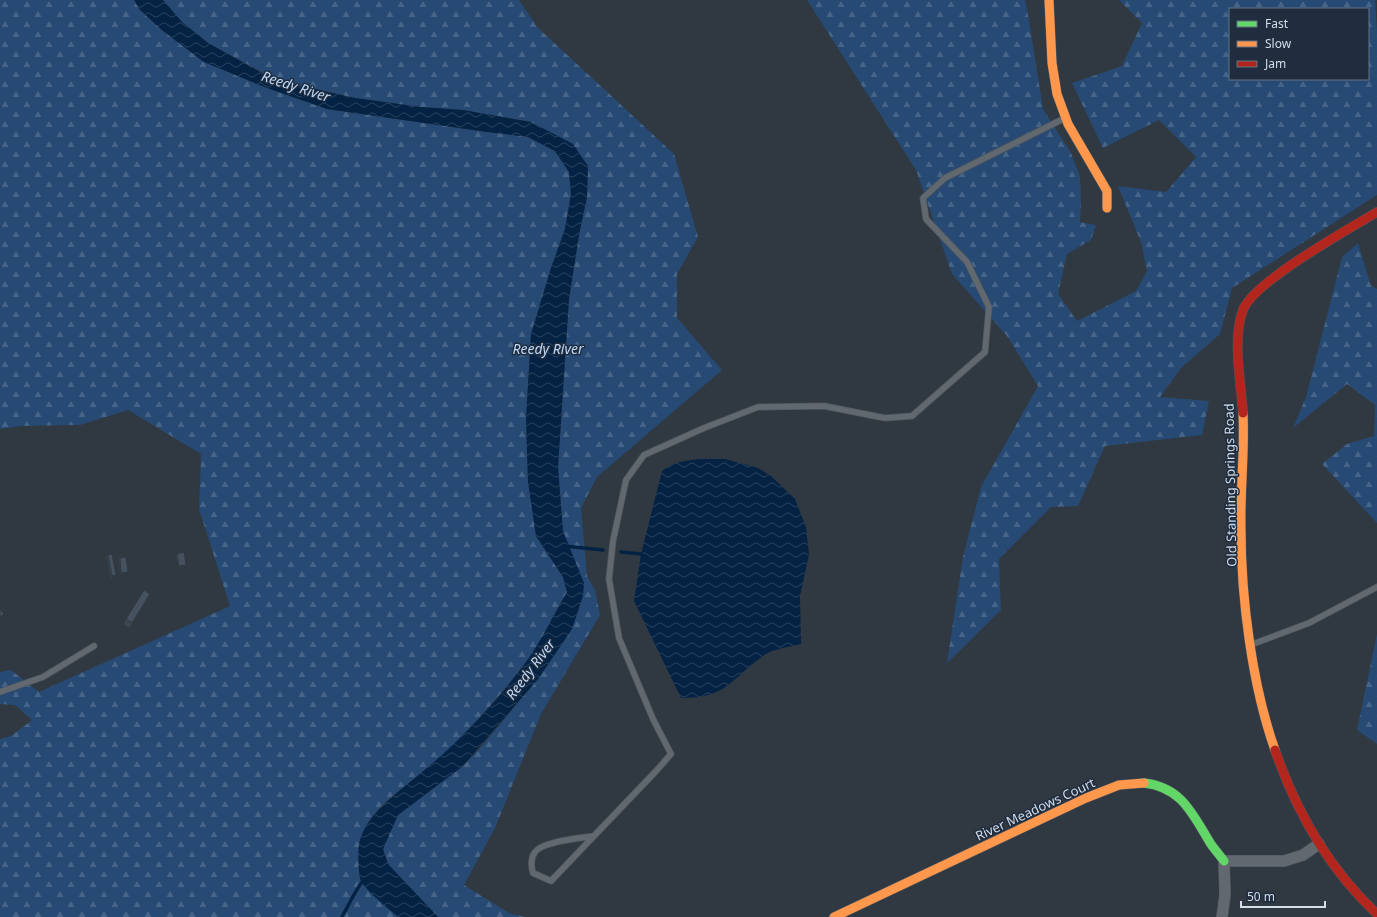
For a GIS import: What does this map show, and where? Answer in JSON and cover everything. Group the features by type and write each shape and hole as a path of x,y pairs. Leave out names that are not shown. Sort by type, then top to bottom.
{"street":[{"path":"1049,0 1053,79 1058,101 1066,118 1104,184 1107,208"},
{"name":"Old Standing Springs Road","path":"1377,212 1313,252 1258,290 1243,307 1239,319 1243,417 1241,549 1250,644 1262,712 1292,798 1319,844 1353,889 1377,914"},
{"name":"River Meadows Court","path":"834,917 1086,798 1110,788 1131,783 1149,784 1166,790 1180,798 1192,810 1210,842 1224,861"},
{"path":"1222,917 1225,895 1224,861 1284,861 1303,855 1319,844"}],"lane":[{"path":"594,836 551,843 535,851 531,859 533,873 552,881 671,754 653,718 619,638 610,586 609,579 613,541 626,480 644,455 704,428 758,407 824,406 885,418 912,416 985,352 989,307 967,262 926,219 923,198 945,178 1066,118"},
{"path":"1250,644 1309,624 1377,587"},
{"path":"0,692 43,677 94,646"}],"green space":[{"path":"0,0 134,0 140,10 163,31 204,62 267,88 327,109 528,137 555,151 569,172 571,194 565,229 551,268 531,334 526,419 528,482 536,536 563,577 567,592 529,658 499,695 445,754 380,807 364,830 361,836 359,849 361,881 398,917 0,917 0,739 11,736 32,720 15,705 0,704 0,672 11,670 39,692 230,606 199,509 201,454 128,410 80,425 21,426 0,429"},
{"path":"163,0 519,0 537,27 674,154 698,237 677,274 677,318 722,370 597,477 581,508 587,576 595,590 600,615 541,714 495,828 464,885 509,913 525,917 438,917 388,864 383,849 398,815 463,766 481,747 538,679 572,629 569,547 563,531 558,467 569,299 579,235 587,197 588,166 531,122 463,110 421,107 355,98 276,80 208,43 182,22"},
{"path":"807,0 1025,0 1043,109 1071,153 1080,177 1080,222 1096,225 1091,240 1067,254 1058,294 1077,321 1136,291 1147,271 1141,242 1118,186 1166,192 1196,157 1159,120 1103,148 1072,83 1122,66 1142,23 1119,0 1375,0 1377,31 1377,195 1232,288 1220,334 1181,368 1160,397 1209,401 1202,435 1105,446 1078,506 1051,507 999,559 1001,610 947,663 963,557 981,487 1038,386 1007,336 952,274 916,170"},
{"path":"1358,243 1371,286 1377,289 1377,523 1322,464 1347,444 1374,436 1375,405 1347,384 1293,428 1306,397 1342,257"},
{"path":"1377,634 1377,744 1357,730"}],"water":[{"name":"Reedy River","path":"134,0 163,0 182,22 208,43 275,80 355,98 421,107 463,110 531,122 573,144 588,166 587,197 579,235 569,299 558,467 563,531 584,583 583,596 572,629 538,679 463,766 398,815 383,849 388,864 438,917 398,917 378,900 361,881 358,858 359,845 366,826 379,810 443,754 474,724 516,675 529,658 567,592 563,577 536,536 528,482 526,419 531,334 551,268 565,229 571,194 569,172 555,151 528,137 327,109 267,88 204,62 163,31 140,10"},
{"path":"700,459 725,459 758,468 771,476 795,499 806,527 809,555 800,596 801,644 781,648 767,654 719,691 709,695 681,698 634,601 641,554 662,471 669,466 684,461"}],"building":[{"path":"184,552 186,565 179,566 177,554"},
{"path":"112,554 116,575 112,576 108,555"},
{"path":"126,557 128,572 121,573 120,558"},
{"path":"144,590 150,594 132,623 126,619"},
{"path":"0,609 4,614 0,617"}],"waterway":[{"path":"564,546 603,550"},
{"path":"621,552 641,554"},
{"path":"342,917 365,879"}],"traffic: fast":[{"path":"1144,783 1157,785 1167,790 1184,803 1191,811 1211,844 1224,861"}],"traffic: slow":[{"path":"1049,0 1052,63 1057,94 1068,124 1107,191 1107,208"},
{"path":"1243,413 1241,499 1243,583 1249,641 1254,670 1267,725 1275,750"},
{"path":"834,917 1086,798 1119,785 1144,783"}],"traffic: jam":[{"path":"1243,413 1238,361 1238,334 1243,310 1250,298 1282,271 1377,212"},
{"path":"1275,750 1293,795 1316,838 1344,878 1377,914"}]}
